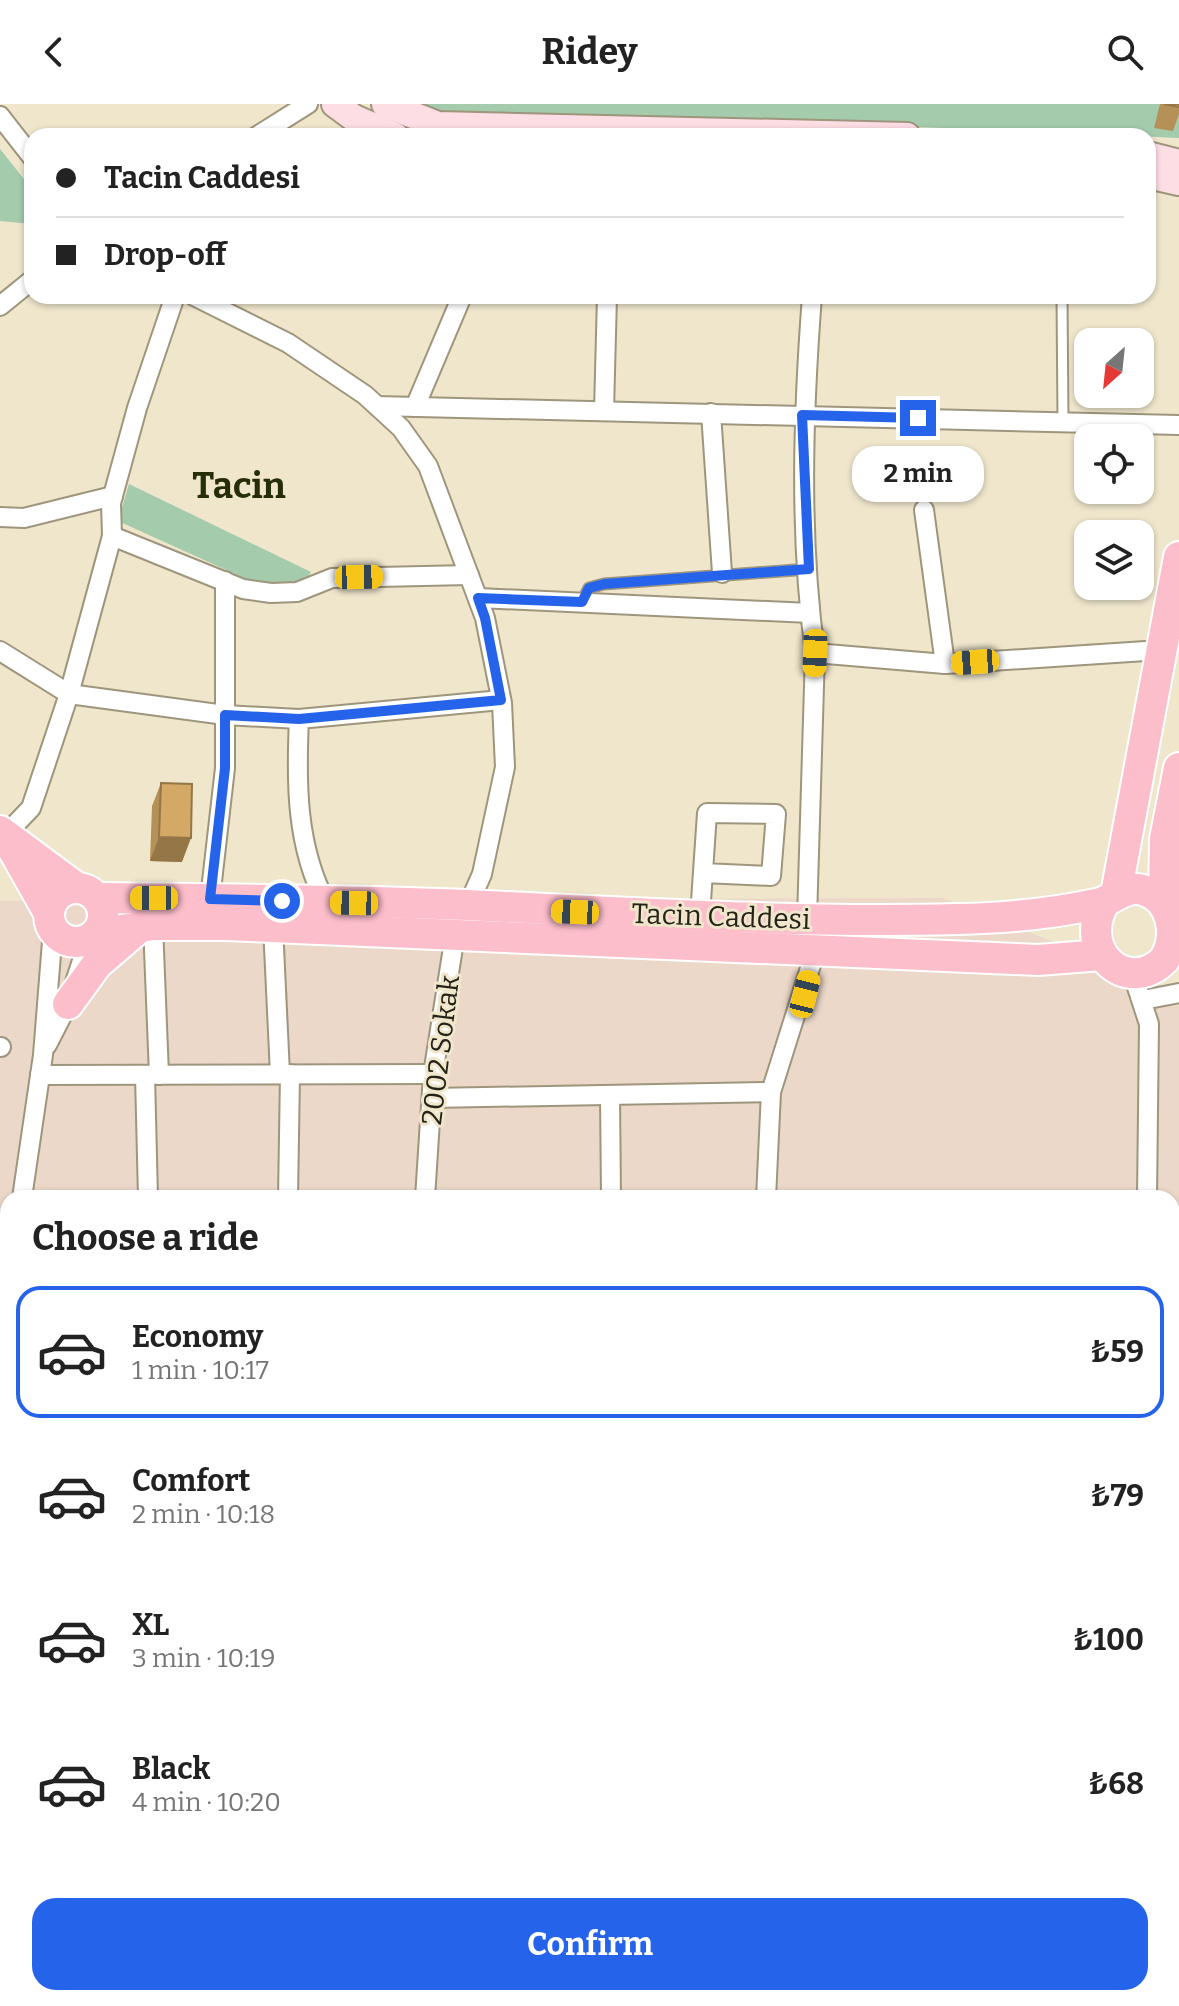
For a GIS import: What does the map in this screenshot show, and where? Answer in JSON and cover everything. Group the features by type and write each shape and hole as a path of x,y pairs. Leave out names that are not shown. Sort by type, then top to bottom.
{"main road":[{"path":"335,104 354,118 377,128"},
{"path":"385,104 438,125 566,128"},
{"path":"1156,157 1179,163"},
{"path":"1156,177 1179,182"},
{"path":"1179,557 1110,898 1095,919 1094,938 1102,955 1116,968 1155,969 1171,952 1173,916 1165,839 1179,768"},
{"path":"2,833 87,893 103,912 92,936 65,939 51,921 2,833"},
{"name":"Tacin Caddesi","path":"87,893 700,916 960,919 1066,911 1142,890 1173,916"},
{"path":"51,921 61,893 87,893"},
{"path":"68,1004 97,964 147,926"},
{"name":"Tacin Caddesi","path":"92,936 147,926 273,926 1038,960 1102,955"}],"street":[{"path":"270,128 308,104"},
{"path":"0,116 24,147"},
{"path":"0,306 24,286"},
{"path":"2,833 31,808 69,694 112,536 113,496 137,408 172,304"},
{"name":"2002 Sokak","path":"210,304 288,343 377,406 401,428 428,466 485,618 501,700 505,767 482,874 455,935 433,1074 426,1190"},
{"path":"415,407 459,304"},
{"path":"604,411 607,304"},
{"path":"807,919 815,653 810,613 802,415 811,304"},
{"path":"377,406 1179,425"},
{"path":"711,413 722,573"},
{"path":"0,517 24,518 113,496"},
{"path":"924,510 945,664"},
{"path":"112,536 225,581 271,593 297,592 332,578 469,575"},
{"path":"210,899 225,768 225,581"},
{"path":"478,598 810,613"},
{"path":"815,653 945,664 1161,650"},
{"path":"0,651 69,694 225,715 299,719 501,700"},
{"path":"299,719 298,807 310,873 326,903"},
{"path":"700,916 707,813 776,814 771,876 703,873"},
{"path":"23,1190 43,1055 51,921"},
{"path":"147,926 152,1075 148,1190"},
{"path":"273,926 285,1074 288,1190"},
{"path":"43,1055 68,1004 92,936"},
{"path":"766,1190 771,1092 816,949"},
{"path":"1147,1190 1149,1024 1143,1000 1155,969"},
{"path":"1143,1000 1179,993"},
{"path":"40,1075 433,1074"},
{"path":"432,1098 771,1092"},
{"path":"610,1095 611,1190"}],"lane":[{"path":"1062,304 1063,422"},
{"path":"582,602 589,588 604,584 809,569"}],"shaded area":[{"path":"943,898 1179,992 1179,1190 0,1190 0,901"}],"green space":[{"path":"398,104 1179,104 1179,138 1156,137 1156,128 561,122 488,120 423,112"},
{"path":"0,149 24,179 24,223 0,221"},
{"path":"129,484 311,572 304,583 255,583 118,521"}],"building":[{"path":"161,783 192,784 191,838 159,837"}],"district":[{"name":"Tacin","path":"239,485"}],"route":[{"path":"282,901 210,899 225,768 225,715 299,719 501,700 485,618 478,598 582,602 589,588 604,584 809,569 802,415 918,418"}]}
